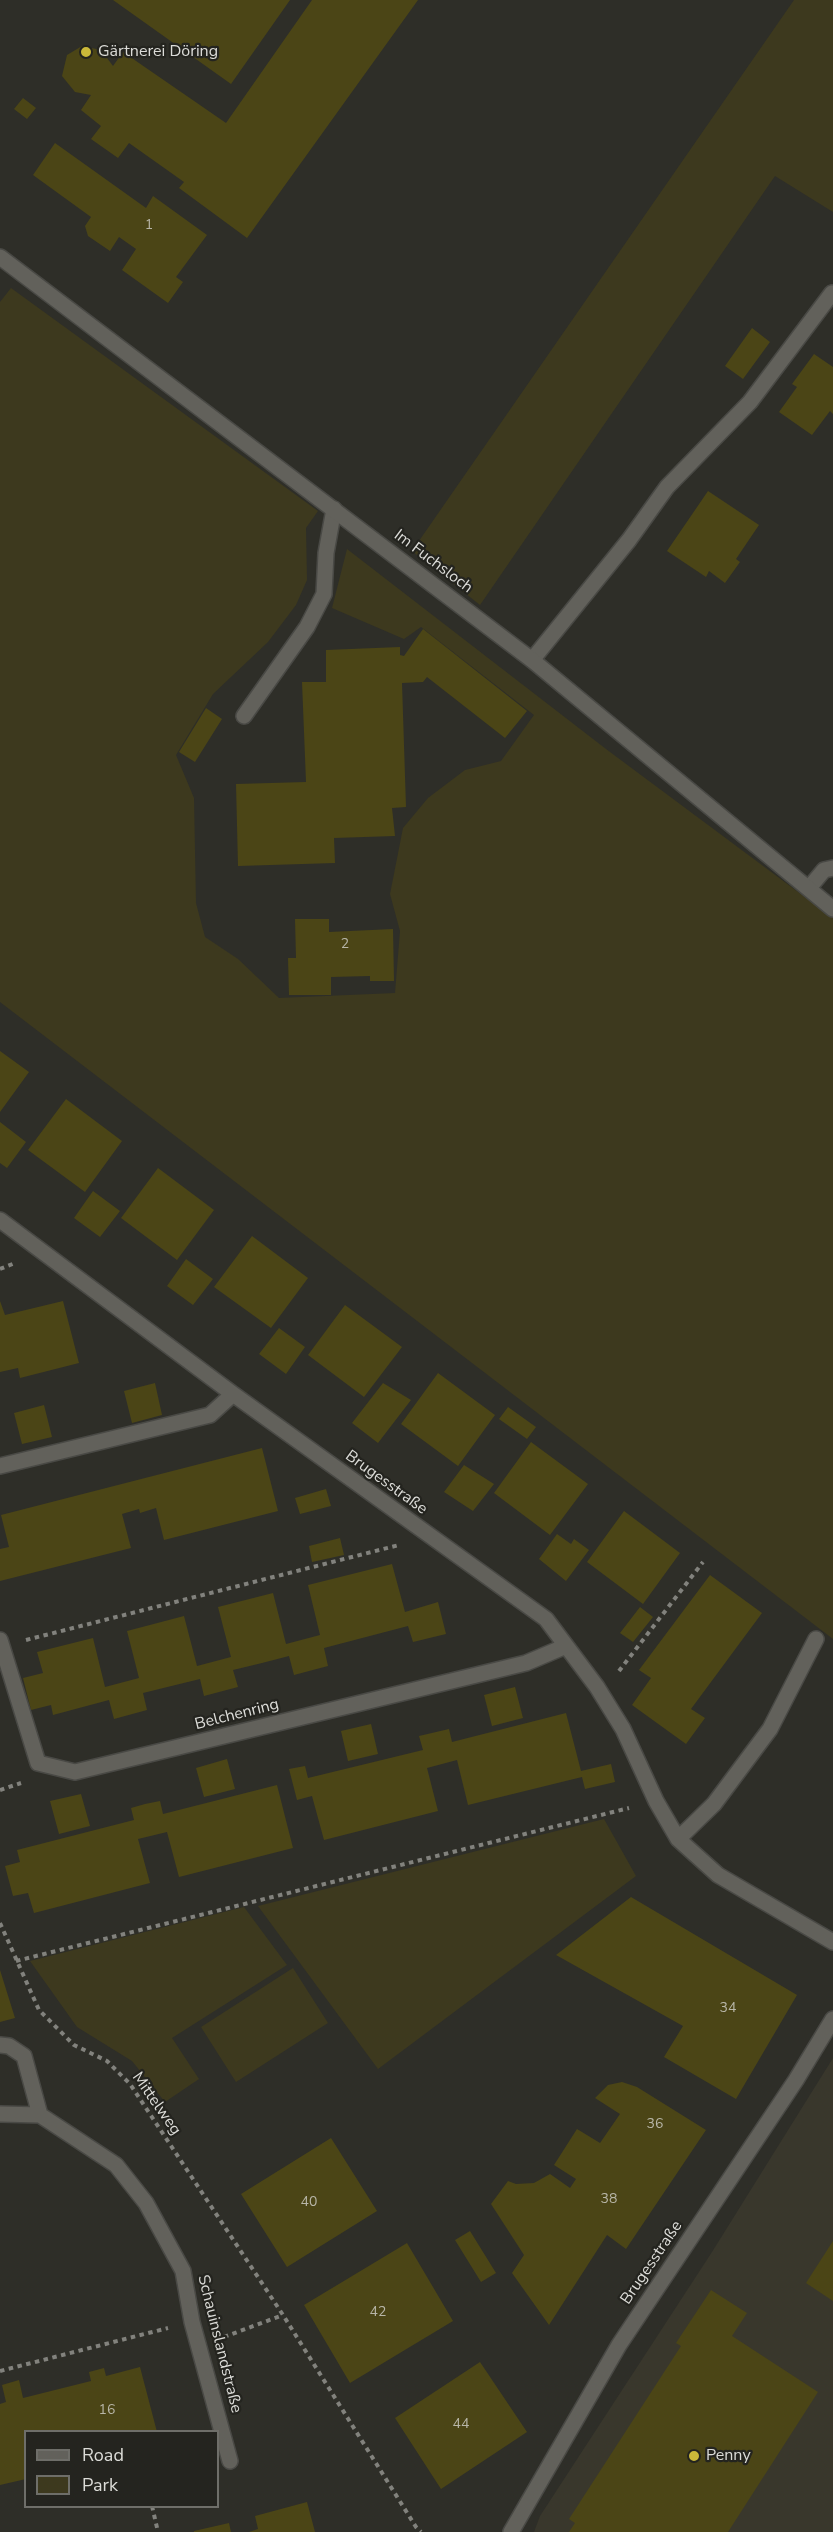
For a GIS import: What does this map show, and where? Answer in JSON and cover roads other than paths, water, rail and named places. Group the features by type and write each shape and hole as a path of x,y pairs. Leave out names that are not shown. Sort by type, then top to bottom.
{"street":[{"name":"Im Fuchsloch","path":"0,257 532,660 833,909"},
{"path":"532,660 629,540 667,487 750,402 832,292"},
{"path":"244,716 307,627 324,594 326,553 334,509"},
{"path":"809,888 824,870 833,868"},
{"name":"Brugesstraße","path":"0,1220 233,1394 546,1619 597,1688 623,1729 656,1801 678,1839 718,1875 833,1942"},
{"path":"0,1466 210,1415 233,1394"},
{"path":"678,1839 714,1804 770,1729 816,1639"},
{"name":"Belchenring","path":"1,1643 38,1763 75,1772 526,1663 566,1646"},
{"name":"Brugesstraße","path":"511,2532 619,2344 796,2080 833,2019"},
{"path":"0,2045 9,2046 24,2056 40,2115 0,2114"},
{"name":"Schauinslandstraße","path":"40,2115 116,2165 146,2203 183,2271 198,2347 230,2461"}],"place":[{"name":"Gärtnerei Döring","path":"86,52"},
{"name":"Penny","path":"694,2456"}]}
